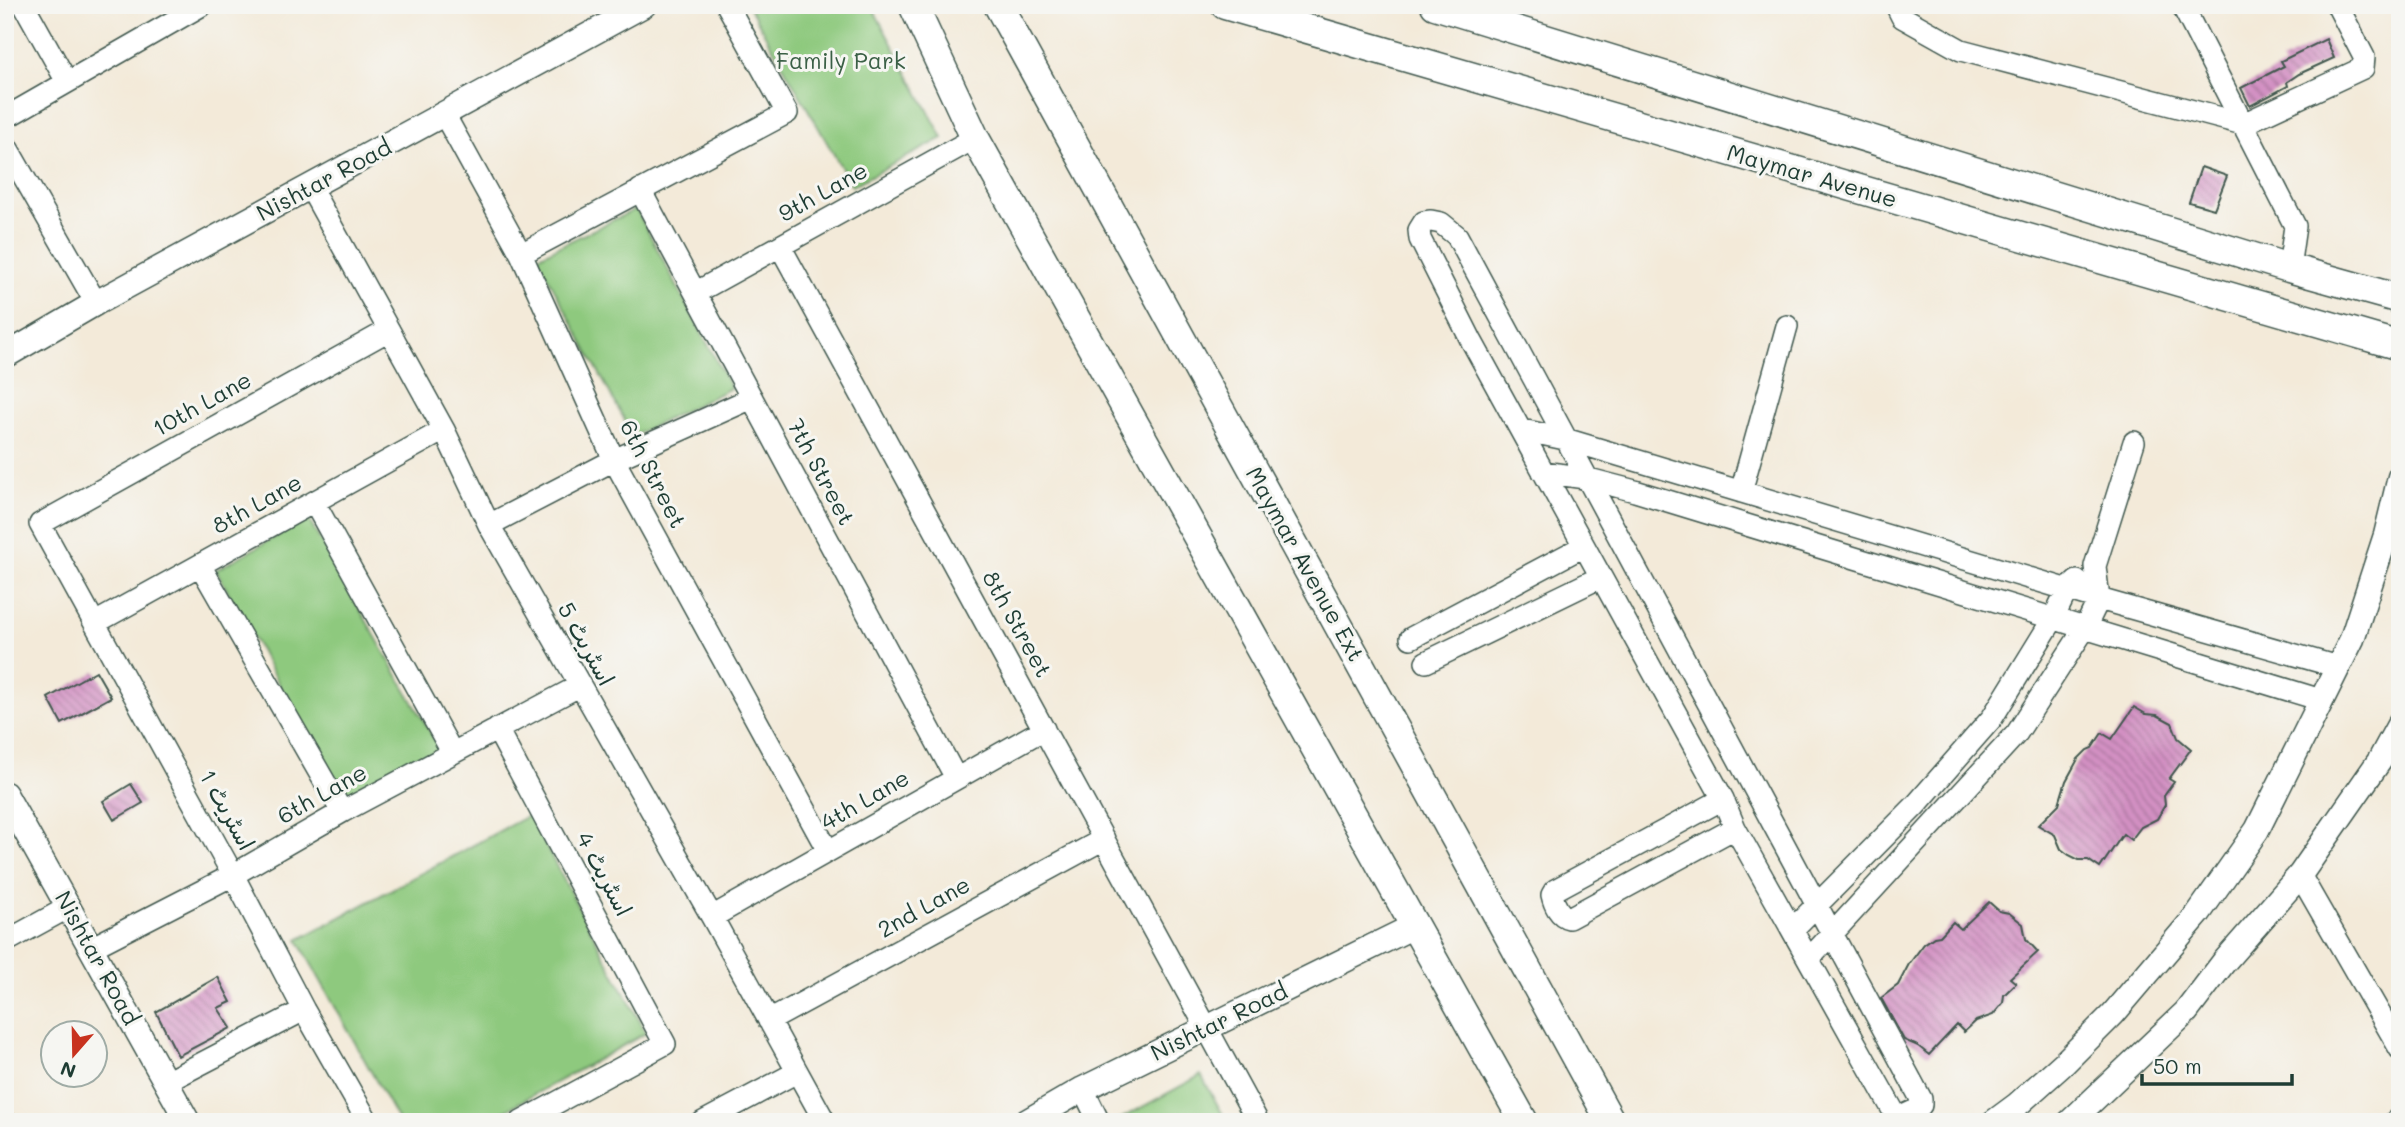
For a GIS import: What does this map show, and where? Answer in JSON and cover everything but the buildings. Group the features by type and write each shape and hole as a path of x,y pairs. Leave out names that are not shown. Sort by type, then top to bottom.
{"main road":[{"path":"913,5 975,138 1524,1122"},
{"name":"Maymar Avenue Ext","path":"998,5 1611,1122"},
{"name":"Maymar Avenue","path":"1225,5 2400,346"},
{"path":"1435,5 2289,268 2400,299"}],"street":[{"path":"24,5 67,82"},
{"path":"5,118 202,5"},
{"name":"Nishtar Road","path":"5,356 96,303 644,5"},
{"path":"521,254 787,113 727,5"},
{"path":"1899,5 1902,17 1961,50 2243,124 2363,68 2364,57 2337,5"},
{"path":"2182,5 2295,226 2289,268"},
{"name":"6th Street","path":"444,114 521,254 614,460 828,851"},
{"name":"9th Lane","path":"697,292 975,138"},
{"path":"5,144 12,173 96,303"},
{"name":"اسٹریٹ 5","path":"310,187 444,430 489,525 825,1122"},
{"name":"7th Street","path":"640,190 956,778"},
{"path":"1424,222 1441,223 1457,236 1921,1099 1922,1103 1916,1110 1902,1116 1895,1114 1735,828 1723,799 1522,430 1471,340 1420,239 1419,230 1424,222"},
{"name":"8th Street","path":"780,246 1208,1027"},
{"path":"1741,492 1787,326"},
{"name":"10th Lane","path":"40,524 389,330"},
{"path":"489,525 614,460 752,398"},
{"name":"8th Lane","path":"95,623 444,430"},
{"path":"1522,430 1565,439 2067,590 2338,667"},
{"path":"1810,958 2017,733 2085,628 2099,599 2095,566 2134,442"},
{"path":"1543,472 1585,478 1661,499 2321,700"},
{"path":"1994,1122 2045,1080 2113,1014 2198,914 2257,830 2352,639 2382,548 2400,477"},
{"path":"314,502 452,752"},
{"name":"اسٹریٹ 1","path":"40,524 304,1010 368,1122"},
{"path":"1410,638 1584,546"},
{"path":"200,565 342,812"},
{"path":"1793,929 1915,806 1992,718 2053,619 2067,590 2095,566"},
{"path":"1426,662 1601,577"},
{"name":"6th Lane","path":"91,948 233,875 342,812 579,685"},
{"path":"2070,1122 2186,1012 2224,962 2300,875 2380,760 2400,723"},
{"name":"اسٹریٹ 4","path":"497,729 665,1044 520,1122"},
{"name":"4th Lane","path":"712,917 1044,729"},
{"path":"1723,799 1555,890 1553,900 1561,914 1569,918 1735,828"},
{"name":"Nishtar Road","path":"9,809 69,907 166,1082 181,1119"},
{"name":"2nd Lane","path":"769,1021 1104,839"},
{"path":"2300,875 2400,1049"},
{"path":"5,942 69,907"},
{"name":"Nishtar Road","path":"1026,1122 1083,1089 1414,926"},
{"path":"166,1082 304,1010"},
{"path":"1208,1027 1258,1122"},
{"path":"703,1122 797,1072"},
{"path":"1083,1089 1099,1122"},
{"path":"2395,1122 2400,1117"}],"green space":[{"name":"Family Park","path":"748,5 871,5 943,138 852,186"},
{"path":"636,209 731,388 633,436 537,257"},
{"path":"308,519 440,749 343,801 216,570"},
{"path":"529,815 646,1033 484,1122 399,1122 298,940"},
{"path":"1201,1075 1227,1122 1115,1122"}]}
